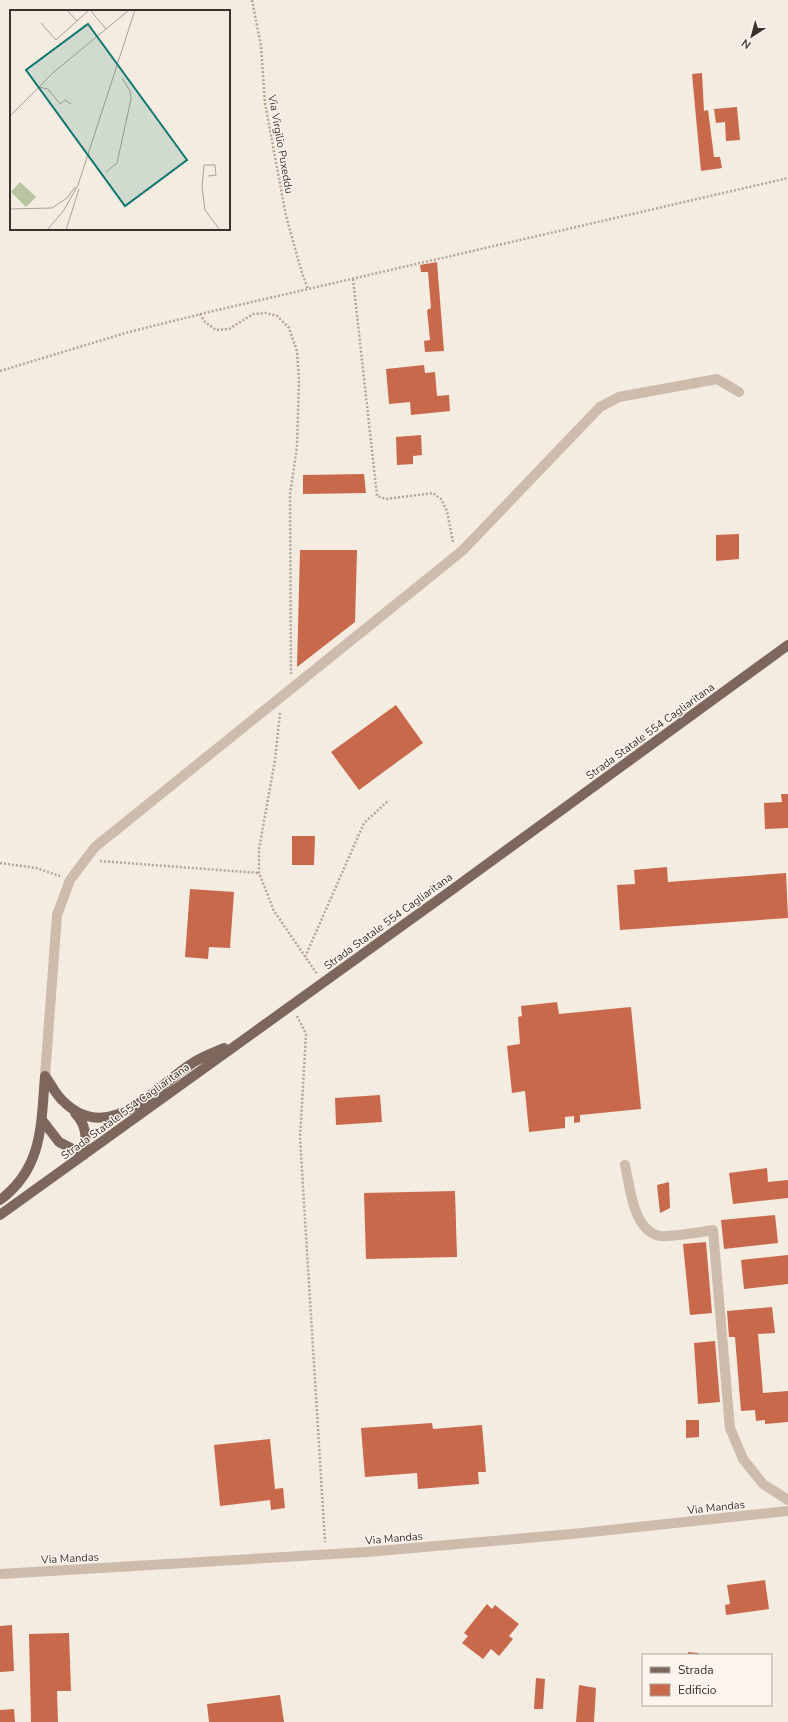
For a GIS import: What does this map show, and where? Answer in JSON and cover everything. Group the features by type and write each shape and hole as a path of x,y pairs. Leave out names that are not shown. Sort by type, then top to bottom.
{"main road":[{"name":"Strada Statale 554 Cagliaritana","path":"0,1215 84,1156 788,645"},
{"path":"73,1110 90,1118 108,1118 125,1112 192,1063 244,1039"},
{"path":"42,1120 59,1142 84,1156 85,1129 82,1120 62,1101 45,1076"},
{"path":"0,1200 8,1195 24,1176 34,1158 41,1133 45,1076"}],"street":[{"path":"45,1076 57,916 70,880 96,847 455,556 600,407 619,398 717,379 739,392"},
{"path":"625,1165 637,1217 649,1231 661,1236 713,1230 730,1428 743,1459 763,1484 788,1500"},
{"name":"Via Mandas","path":"0,1574 325,1555 572,1534 788,1511"}],"path":[{"name":"Via Virgilio Puxeddu","path":"252,0 261,46 265,103 285,209 308,289"},
{"path":"0,371 129,332 200,314 788,178"},
{"path":"353,279 377,496 386,499 433,493 441,499 447,511 455,556"},
{"path":"200,314 205,322 216,330 229,329 253,314 266,313 277,316 289,328 297,351 299,380 297,447 290,494 291,689"},
{"path":"282,696 275,760 259,849 259,873 274,910 322,983"},
{"path":"305,957 364,823 388,800"},
{"path":"85,861 129,862 259,873"},
{"path":"0,863 36,868 70,880"},
{"path":"292,1005 306,1034 300,1138 325,1555"}],"building":[{"path":"702,73 704,111 708,110 714,157 720,157 722,168 701,171 692,74"},
{"path":"737,107 740,140 726,141 725,122 716,123 714,109"},
{"path":"437,262 444,351 425,352 424,341 430,340 427,310 431,308 428,272 421,272 420,265"},
{"path":"424,365 425,373 435,372 437,396 449,395 450,411 411,415 410,402 389,404 386,369"},
{"path":"421,435 422,455 413,456 413,464 397,465 396,437"},
{"path":"364,474 366,493 303,494 303,475"},
{"path":"739,534 739,559 716,561 716,535"},
{"path":"300,550 357,550 355,622 297,667"},
{"path":"396,705 423,743 359,790 331,752"},
{"path":"781,794 788,794 788,828 765,829 764,803 782,802"},
{"path":"292,836 315,836 314,865 292,865"},
{"path":"667,867 668,882 786,873 788,918 620,930 617,885 635,884 634,870"},
{"path":"190,889 234,892 230,948 209,947 208,959 185,957"},
{"path":"557,1002 559,1014 631,1007 641,1109 580,1115 580,1122 574,1123 574,1116 565,1117 565,1128 529,1132 525,1091 512,1093 507,1046 520,1044 518,1017 522,1016 521,1006"},
{"path":"380,1095 382,1122 336,1125 335,1098"},
{"path":"767,1168 768,1182 788,1180 788,1198 733,1204 729,1173"},
{"path":"669,1182 670,1208 660,1213 657,1185"},
{"path":"455,1191 457,1257 366,1259 364,1193"},
{"path":"775,1215 778,1243 724,1249 721,1220"},
{"path":"706,1242 712,1313 690,1315 683,1244"},
{"path":"788,1255 788,1284 744,1289 741,1260"},
{"path":"772,1307 775,1333 758,1334 763,1393 788,1391 788,1422 765,1424 765,1420 756,1421 755,1410 741,1411 735,1337 729,1337 727,1311"},
{"path":"715,1341 720,1402 698,1404 694,1343"},
{"path":"686,1420 699,1420 699,1437 686,1438"},
{"path":"432,1423 433,1429 482,1425 486,1472 478,1472 479,1484 418,1489 417,1473 365,1477 361,1428"},
{"path":"270,1439 275,1489 283,1488 285,1508 271,1510 270,1500 220,1506 214,1445"},
{"path":"765,1580 769,1609 726,1615 725,1605 730,1604 727,1585"},
{"path":"487,1604 492,1609 495,1605 519,1624 509,1636 513,1639 499,1656 491,1649 483,1659 462,1643 468,1636 464,1633"},
{"path":"12,1625 14,1671 0,1672 0,1626"},
{"path":"69,1633 71,1691 57,1691 58,1722 31,1722 29,1634"},
{"path":"688,1652 699,1653 699,1654 688,1654"},
{"path":"536,1678 545,1679 543,1709 534,1709"},
{"path":"579,1685 596,1688 594,1722 576,1722"},
{"path":"280,1695 284,1722 209,1722 207,1704"},
{"path":"14,1709 15,1722 0,1722 0,1710"}]}
